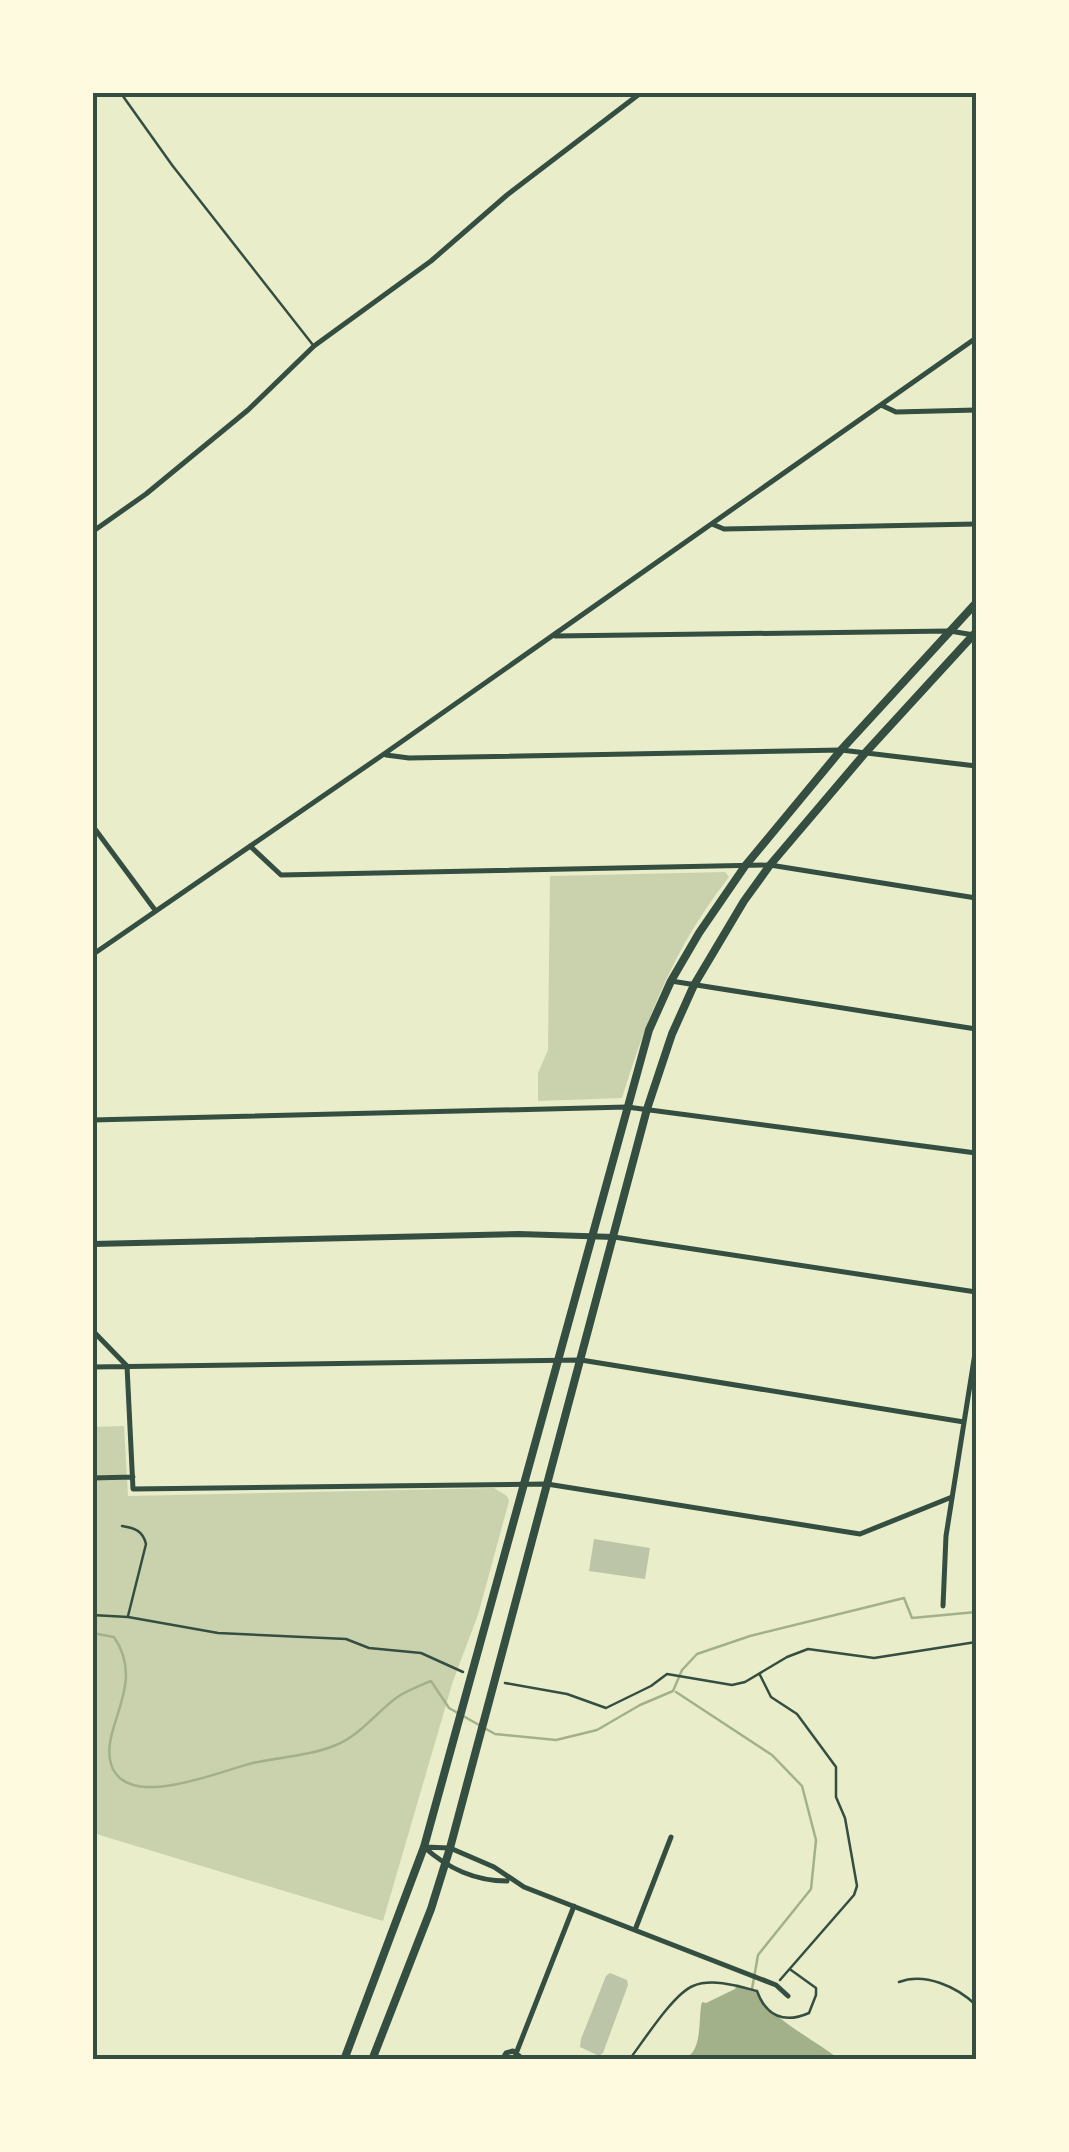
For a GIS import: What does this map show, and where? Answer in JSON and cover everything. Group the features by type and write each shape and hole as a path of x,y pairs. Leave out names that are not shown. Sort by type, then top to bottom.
{"main road":[{"path":"344,2060 424,1847 649,1030 671,981 744,866 841,750 976,603"},
{"path":"372,2060 445,1866 648,1109 672,1034 726,928 770,865 866,752 976,634"}],"street":[{"path":"92,532 146,494 248,410 314,346 430,261 507,195 642,92"},
{"path":"92,954 976,338"},
{"path":"880,405 896,412 976,410"},
{"path":"712,524 724,529 976,524"},
{"path":"551,636 950,631 976,634"},
{"path":"384,754 410,758 841,750 976,766"},
{"path":"92,825 154,910"},
{"path":"250,846 281,875 770,865 976,898"},
{"path":"671,981 976,1028"},
{"path":"92,1120 628,1107 976,1153"},
{"path":"92,1244 592,1234 976,1292"},
{"path":"92,1330 127,1366 133,1489 547,1484 860,1534 952,1496"},
{"path":"943,1606 946,1536 976,1346"},
{"path":"92,1367 580,1360 964,1422"},
{"path":"92,1478 133,1477"},
{"path":"636,1930 671,1837"},
{"path":"424,1847 450,1848 494,1867 510,1881 776,1985 788,1996"},
{"path":"424,1847 445,1866 494,1881 510,1881"},
{"path":"517,2052 574,1906"},
{"path":"502,2060 506,2053 517,2052"},
{"path":"517,2052 524,2060"}],"lane":[{"path":"120,92 314,346"}],"path":[{"path":"122,1526 144,1535 146,1544 128,1617"},
{"path":"92,1615 128,1617 218,1633 346,1639 369,1648 421,1653 476,1675"},
{"path":"504,1683 567,1694 606,1708 670,1674 732,1685 808,1650 874,1658 976,1642"},
{"path":"759,1674 771,1697 797,1714 836,1767 836,1797 845,1818 857,1886 854,1895 776,1985"},
{"path":"629,2060 680,1998 696,1985 737,1984 756,1991 774,2016 798,2018 809,2013 816,1988 790,1969"},
{"path":"899,1982 912,1976 956,1988 976,2005"}],"shaded area":[{"path":"725,872 729,877 693,928 665,982 622,1098 538,1101 538,1073 548,1050 550,876"},
{"path":"124,1426 128,1496 494,1488 507,1496 509,1501 478,1615 453,1681 383,1921 93,1833 92,1427"},
{"path":"737,1984 757,1991 770,2010 839,2059 655,2060 684,2058 692,2053 698,2040 702,2002 735,1989"}],"building":[{"path":"594,1539 650,1548 645,1579 589,1571"},
{"path":"610,1973 627,1980 628,1985 599,2056 580,2047 581,2039"}],"waterway":[{"path":"92,1633 114,1637 126,1672 111,1735 111,1764 120,1778 135,1786 154,1787 326,1749 345,1741 396,1698 431,1681 449,1708 495,1734 556,1740 597,1730 673,1691 682,1670 697,1654 750,1636 904,1598 912,1618 976,1612"},
{"path":"676,1692 772,1755 802,1786 816,1840 811,1889 758,1955 752,1989"}]}
